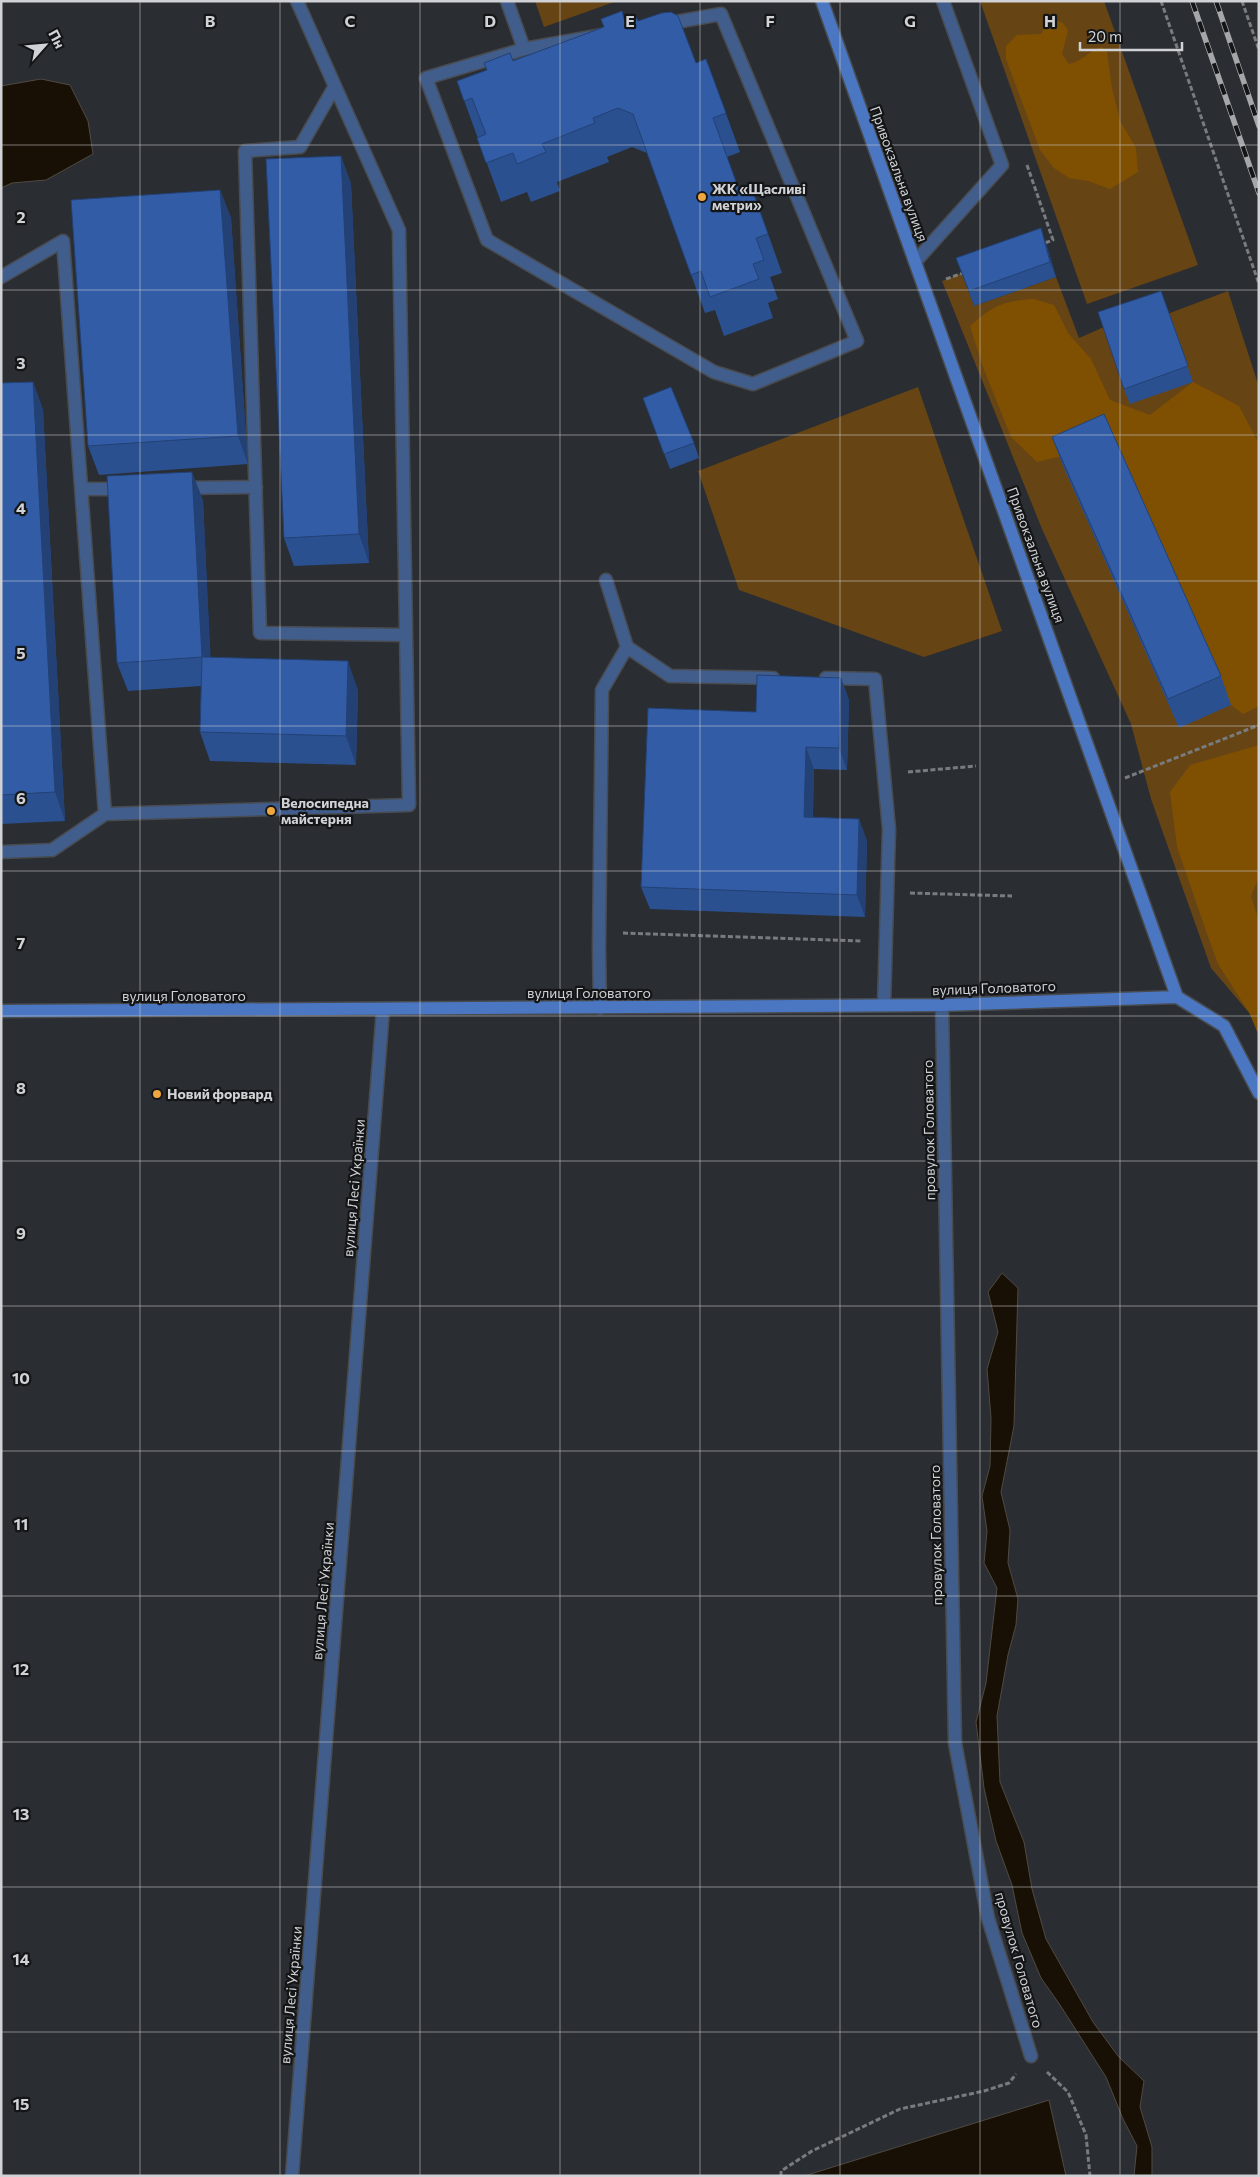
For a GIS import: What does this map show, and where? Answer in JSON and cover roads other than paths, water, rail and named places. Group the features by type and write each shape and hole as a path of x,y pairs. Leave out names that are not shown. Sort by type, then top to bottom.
{"main road":[{"name":"Привокзальна вулиця","path":"822,1 1177,997"},
{"name":"вулиця Головатого","path":"1,1012 942,1005 1177,997"},
{"path":"1177,997 1224,1026 1259,1093"}],"street":[{"path":"1,852 52,850 105,814 409,805 399,230 297,1"},
{"path":"507,1 524,49"},
{"path":"915,262 1002,165 944,1"},
{"path":"722,14 857,341 753,384 714,372 487,240 426,78 524,49 722,14"},
{"path":"335,86 300,147 245,151 260,633 406,634"},
{"path":"1,277 63,241 105,814"},
{"path":"168,488 256,487"},
{"path":"81,489 139,488"},
{"path":"606,580 627,647 670,676 787,678"},
{"path":"600,1008 602,690 627,647"},
{"path":"816,678 875,679 889,829 884,1005"},
{"name":"провулок Головатого","path":"942,1005 955,1743 988,1918 1031,2056"},
{"name":"вулиця Лесі Українки","path":"292,2176 383,1010"}],"railway":[{"path":"1192,1 1259,193"},
{"path":"1216,1 1259,126"}],"place":[{"name":"ЖК «Щасливі метри»","path":"702,197"},
{"name":"Велосипедна майстерня","path":"271,811"},
{"name":"Новий форвард","path":"157,1094"}]}
